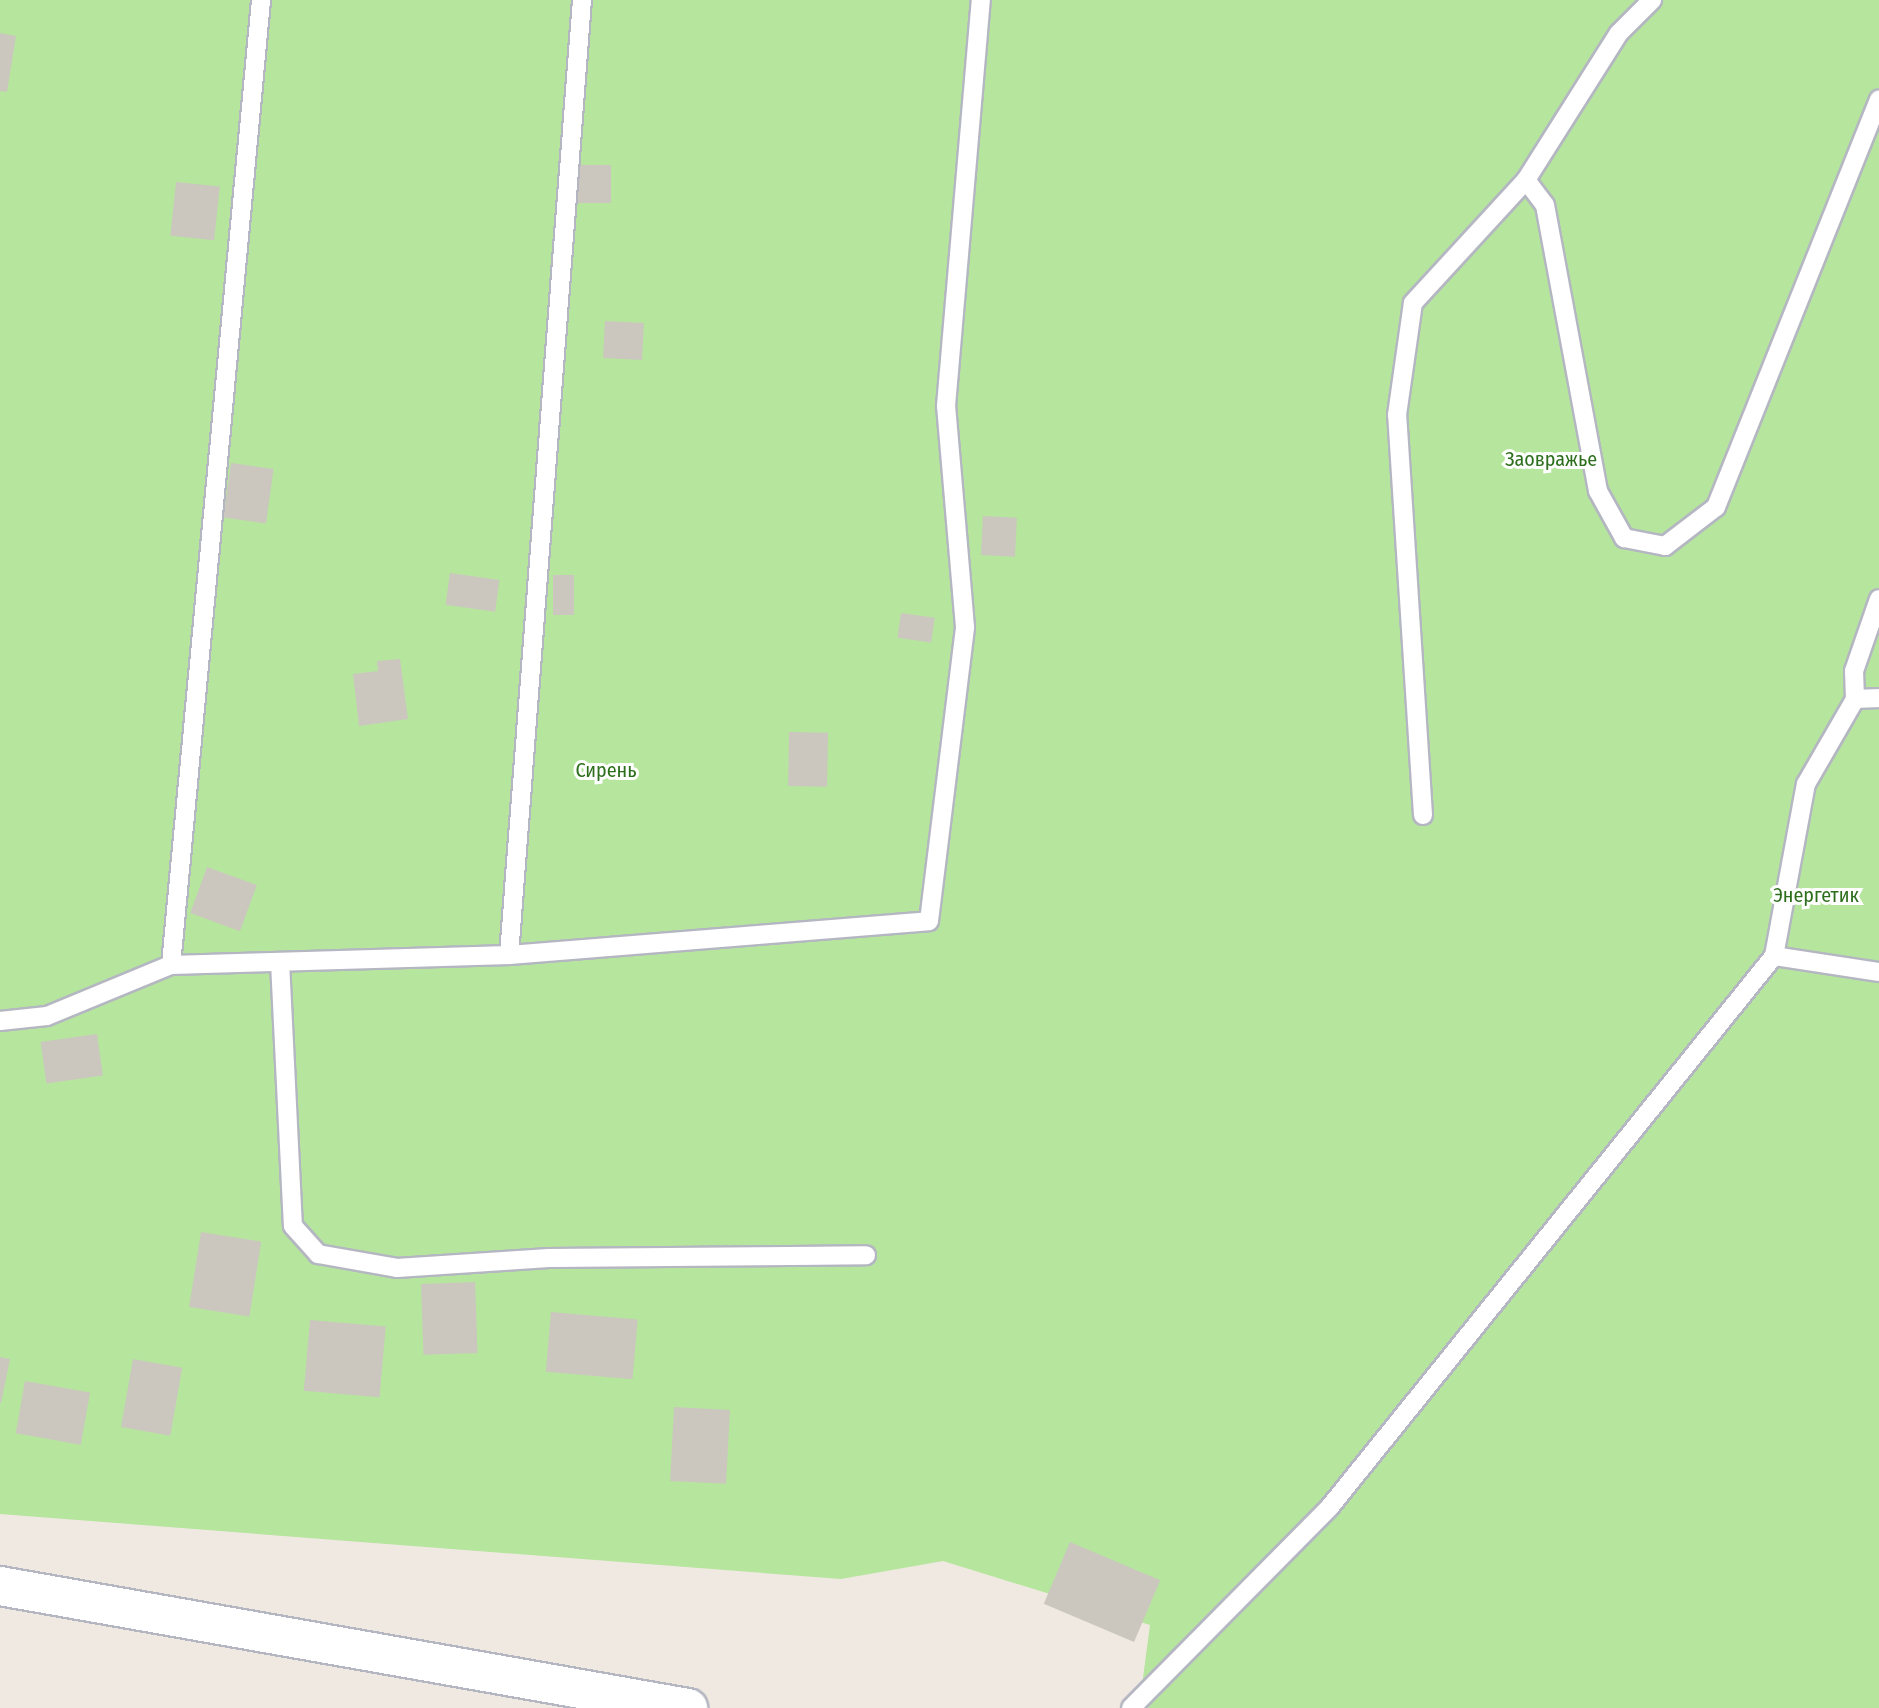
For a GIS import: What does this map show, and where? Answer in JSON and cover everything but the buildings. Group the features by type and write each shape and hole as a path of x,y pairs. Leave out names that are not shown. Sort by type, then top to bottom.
{"street":[{"path":"0,1586 688,1708"}],"lane":[{"path":"171,965 261,0"},
{"path":"509,955 582,0"},
{"path":"0,1021 47,1016 171,965 509,955 929,921 965,627 946,406 981,0"},
{"path":"1423,815 1397,415 1413,303 1526,180 1619,33 1652,0"},
{"path":"1526,180 1545,205 1598,491 1624,538 1665,546 1716,507 1879,99"},
{"path":"1131,1708 1329,1508 1774,956 1806,784 1855,699 1854,671 1879,599"},
{"path":"1855,699 1879,698"},
{"path":"1774,956 1879,972"},
{"path":"280,962 293,1226 318,1254 397,1268 549,1258 866,1255"}],"green space":[{"path":"0,0 1879,0 1879,1708 1139,1708 1150,1625 943,1561 841,1579 0,1514"}],"park label":[{"name":"Заовражье","path":"1551,459"},
{"name":"Сирень","path":"606,770"},
{"name":"Энергетик","path":"1816,895"}]}
